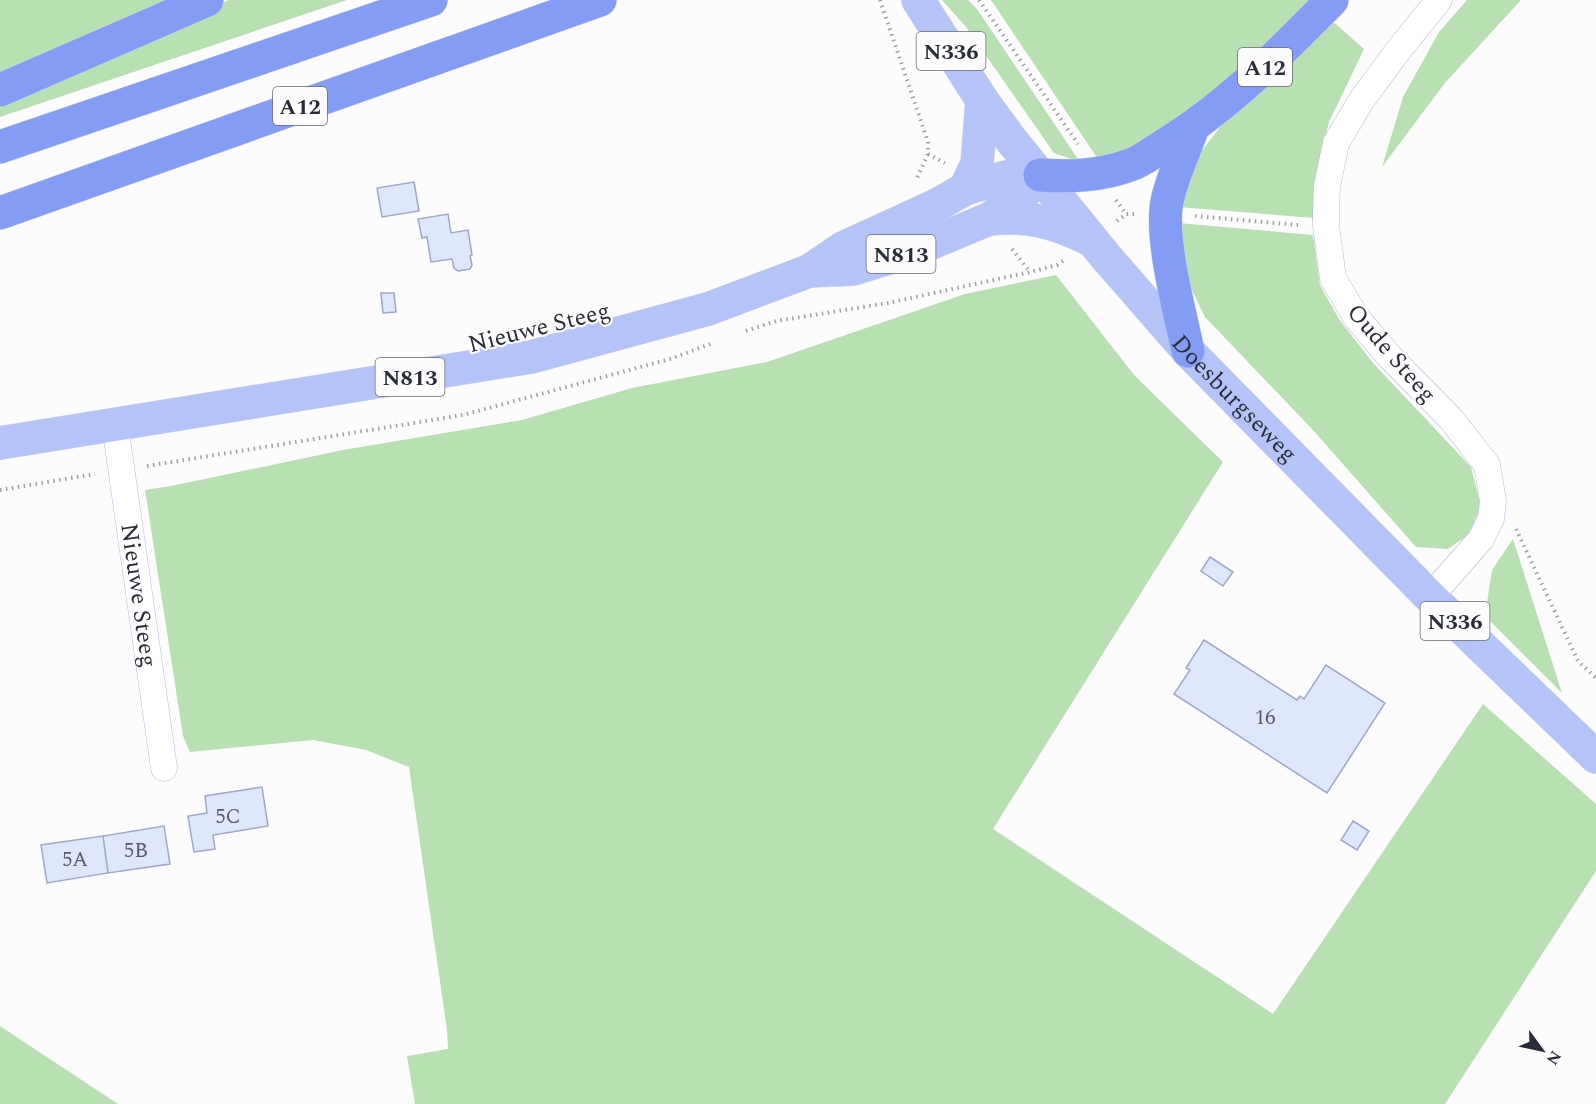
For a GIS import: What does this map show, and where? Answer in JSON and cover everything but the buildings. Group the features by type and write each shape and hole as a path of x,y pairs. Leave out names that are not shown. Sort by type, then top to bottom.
{"highway":[{"path":"0,90 207,0"},
{"name":"A12","path":"0,147 431,0"},
{"name":"A12","path":"0,213 600,0"},
{"name":"A12","path":"1040,175 1076,177 1133,165 1193,127 1229,99 1284,49 1332,0"},
{"path":"1188,351 1167,243 1166,212 1167,198 1193,127"}],"main road":[{"name":"Doesburgseweg","path":"918,0 982,100 1094,241 1188,351 1430,597 1596,757"},
{"path":"965,189 977,164 982,100"},
{"name":"Nieuwe Steeg","path":"0,443 531,357 708,309 809,271 843,248 938,205 965,189 1006,177 1040,175"},
{"name":"Nieuwe Steeg","path":"809,271 853,269 912,250 989,219 1021,197 1040,175"},
{"path":"989,219 1014,216 1038,220 1065,227 1094,241"}],"street":[{"name":"Oude Steeg","path":"1430,597 1481,539 1491,519 1493,501 1487,465 1451,418 1389,356 1356,317 1333,278 1326,226 1326,186 1336,143 1361,101 1439,0"},
{"name":"Nieuwe Steeg","path":"115,425 164,768"}],"path":[{"path":"880,0 928,142 928,154 915,183"},
{"path":"979,0 1126,214 1166,212 1274,224 1326,226"},
{"path":"1515,527 1578,661 1596,678"}],"green space":[{"path":"0,0 167,0 0,75"},
{"path":"229,0 347,0 0,117 0,103"},
{"path":"942,0 968,0 977,9 1080,162 1054,153 966,27"},
{"path":"991,0 1315,0 1185,120 1100,162"},
{"path":"1467,0 1521,0 1445,83 1382,167 1403,97 1439,32"},
{"path":"1329,18 1364,49 1329,122 1318,164 1315,218 1178,207 1193,162 1235,108"},
{"path":"1178,223 1313,235 1320,285 1339,319 1373,363 1471,467 1481,507 1468,535 1448,549 1416,547 1312,429 1205,317 1184,274"},
{"path":"1056,275 1135,376 1223,462 993,829 1273,1014 1483,704 1596,804 1596,871 1445,1104 415,1104 407,1056 448,1049 409,767 366,750 313,740 190,752 183,736 145,490 343,450 522,420 632,388 767,362 965,294"},
{"path":"1513,539 1562,693 1485,616 1492,570"},
{"path":"0,1026 118,1104 0,1104"}]}
